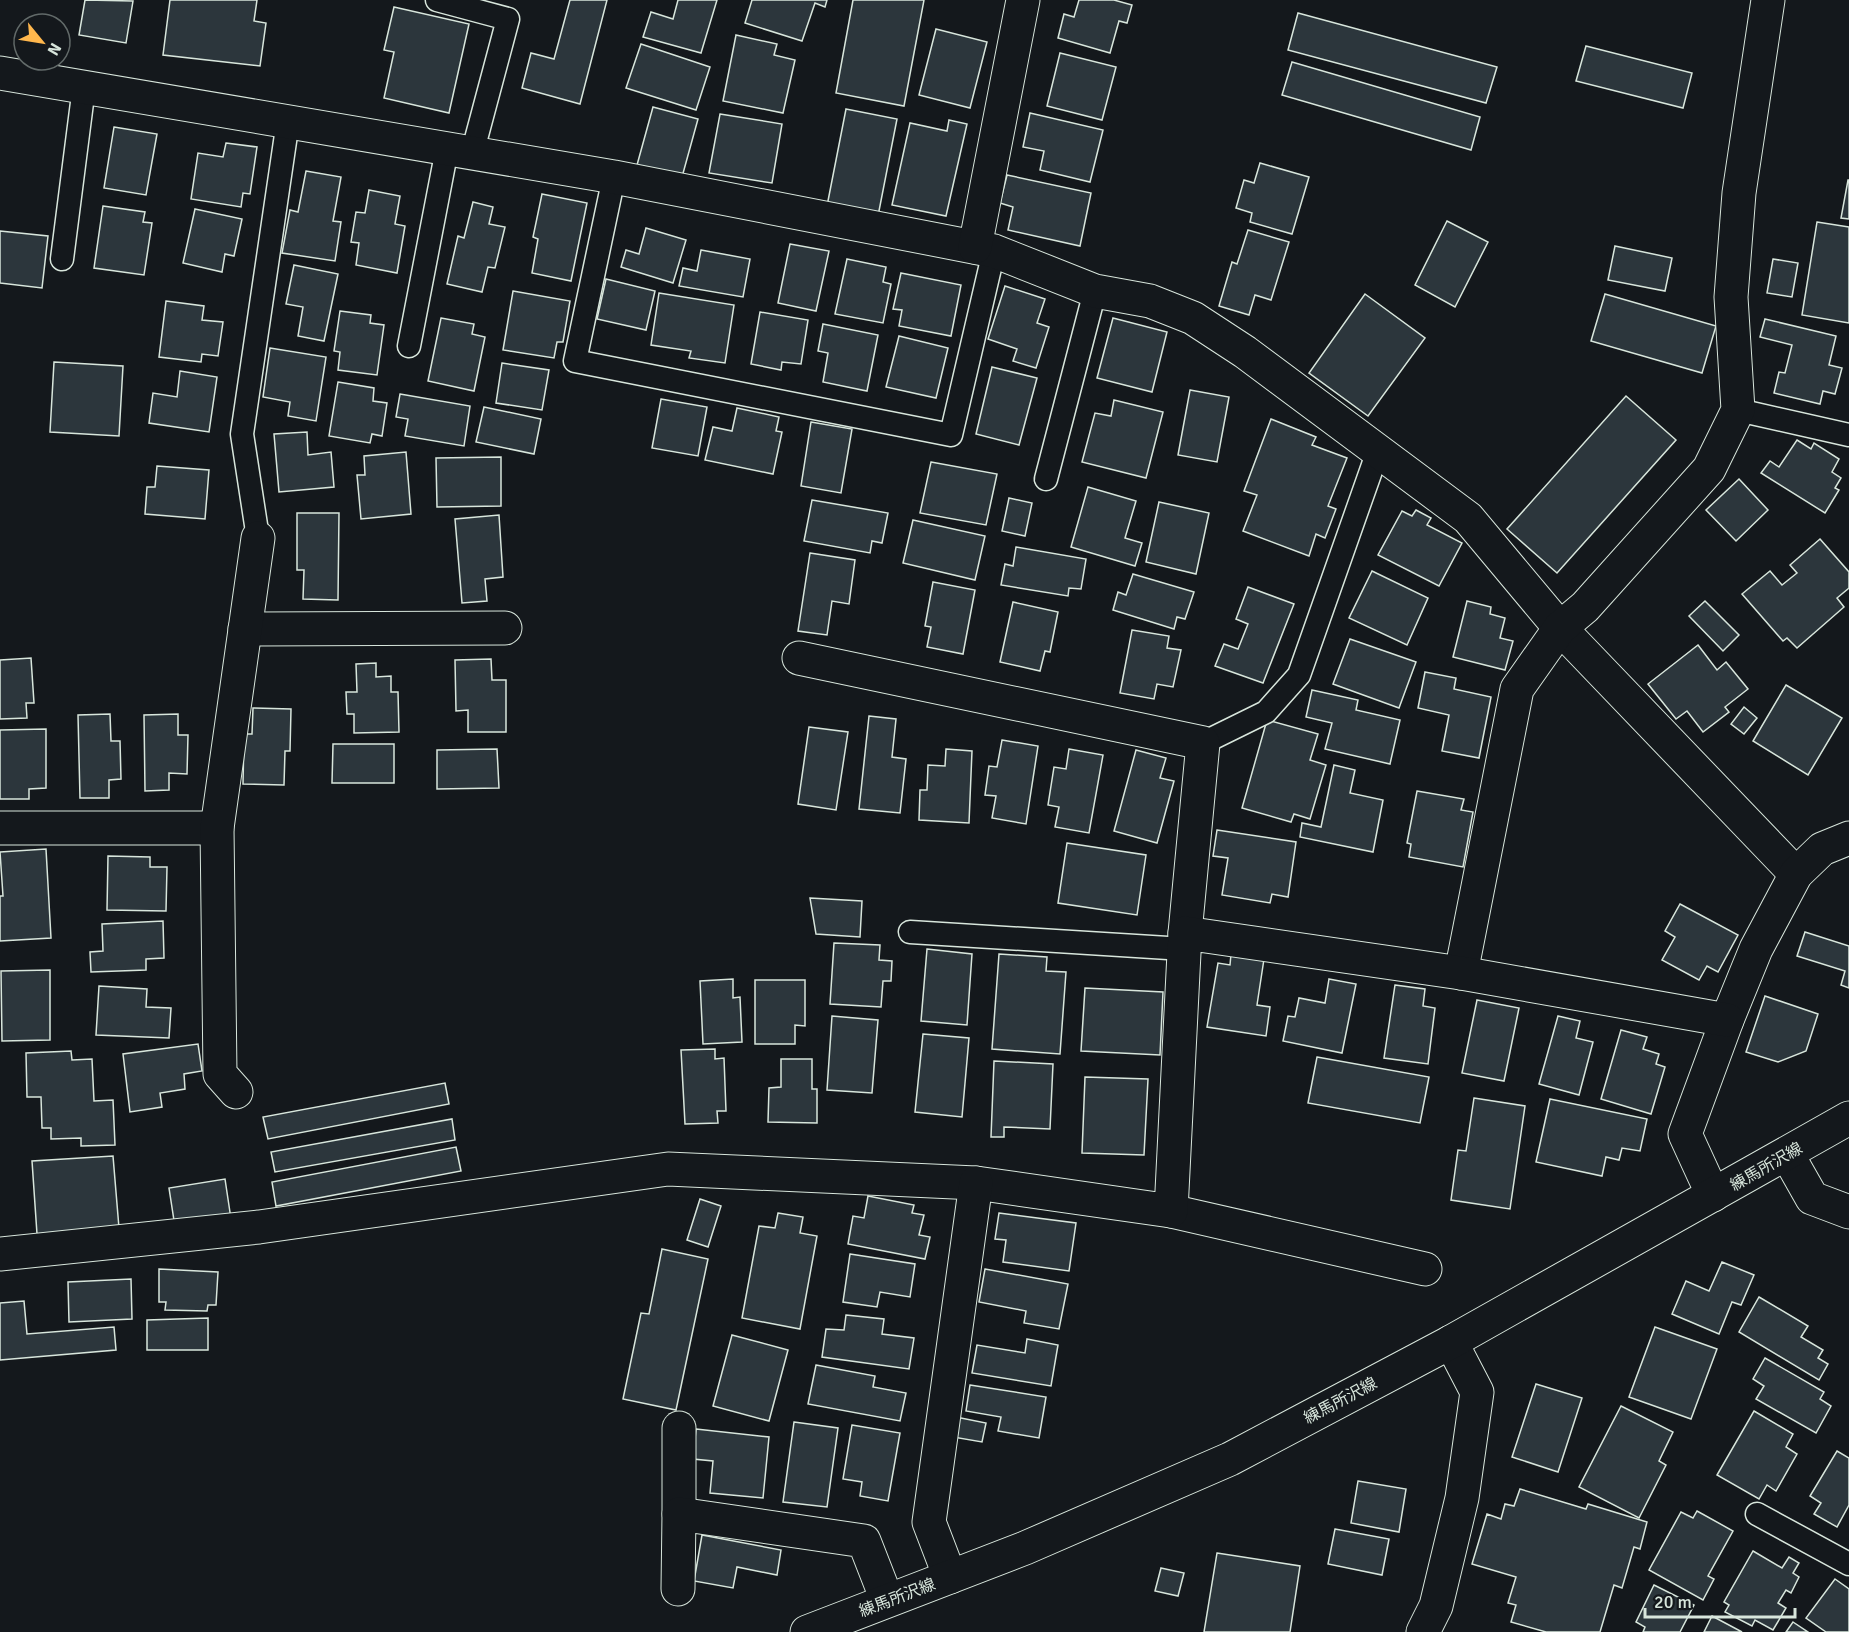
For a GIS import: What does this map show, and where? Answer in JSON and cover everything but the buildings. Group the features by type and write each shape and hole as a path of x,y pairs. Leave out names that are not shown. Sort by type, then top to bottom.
{"street":[{"path":"984,249 1023,0"},
{"path":"1461,973 1517,689 1560,628 1585,608 1709,469 1738,410 1731,297 1739,193 1768,0"},
{"path":"0,73 614,177 984,249 1095,291 1150,301 1193,318 1245,352 1468,518 1560,628 1796,874"},
{"path":"236,1092 220,1074 217,828 258,538"},
{"path":"245,629 506,628"},
{"path":"799,658 1203,743 1185,941 1171,1211"},
{"path":"0,828 217,828"},
{"path":"1713,1195 1685,1134 1727,1020 1756,949 1796,874 1822,849 1849,838"},
{"path":"1185,941 1461,973 1727,1020"},
{"name":"練馬所沢線","path":"807,1632 1025,1548 1230,1459 1451,1342 1849,1118"},
{"path":"1787,1154 1812,1198 1849,1212"},
{"path":"0,1254 258,1227 668,1169 976,1183 1171,1211 1425,1269"},
{"path":"950,1577 929,1522 976,1183"},
{"path":"1423,1632 1436,1606 1462,1498 1477,1392 1451,1342"},
{"path":"678,1589 679,1428"},
{"path":"679,1514 864,1541 887,1600"}],"lane":[{"path":"409,346 460,151 508,19 437,0"},
{"path":"62,259 84,87"},
{"path":"258,538 242,434 288,121"},
{"path":"614,177 575,362 951,435 984,249"},
{"path":"1046,478 1095,291"},
{"path":"1738,410 1849,435"},
{"path":"1203,743 1266,712 1299,675 1378,452"},
{"path":"910,932 1185,941"},
{"path":"1757,1514 1849,1564"}]}
